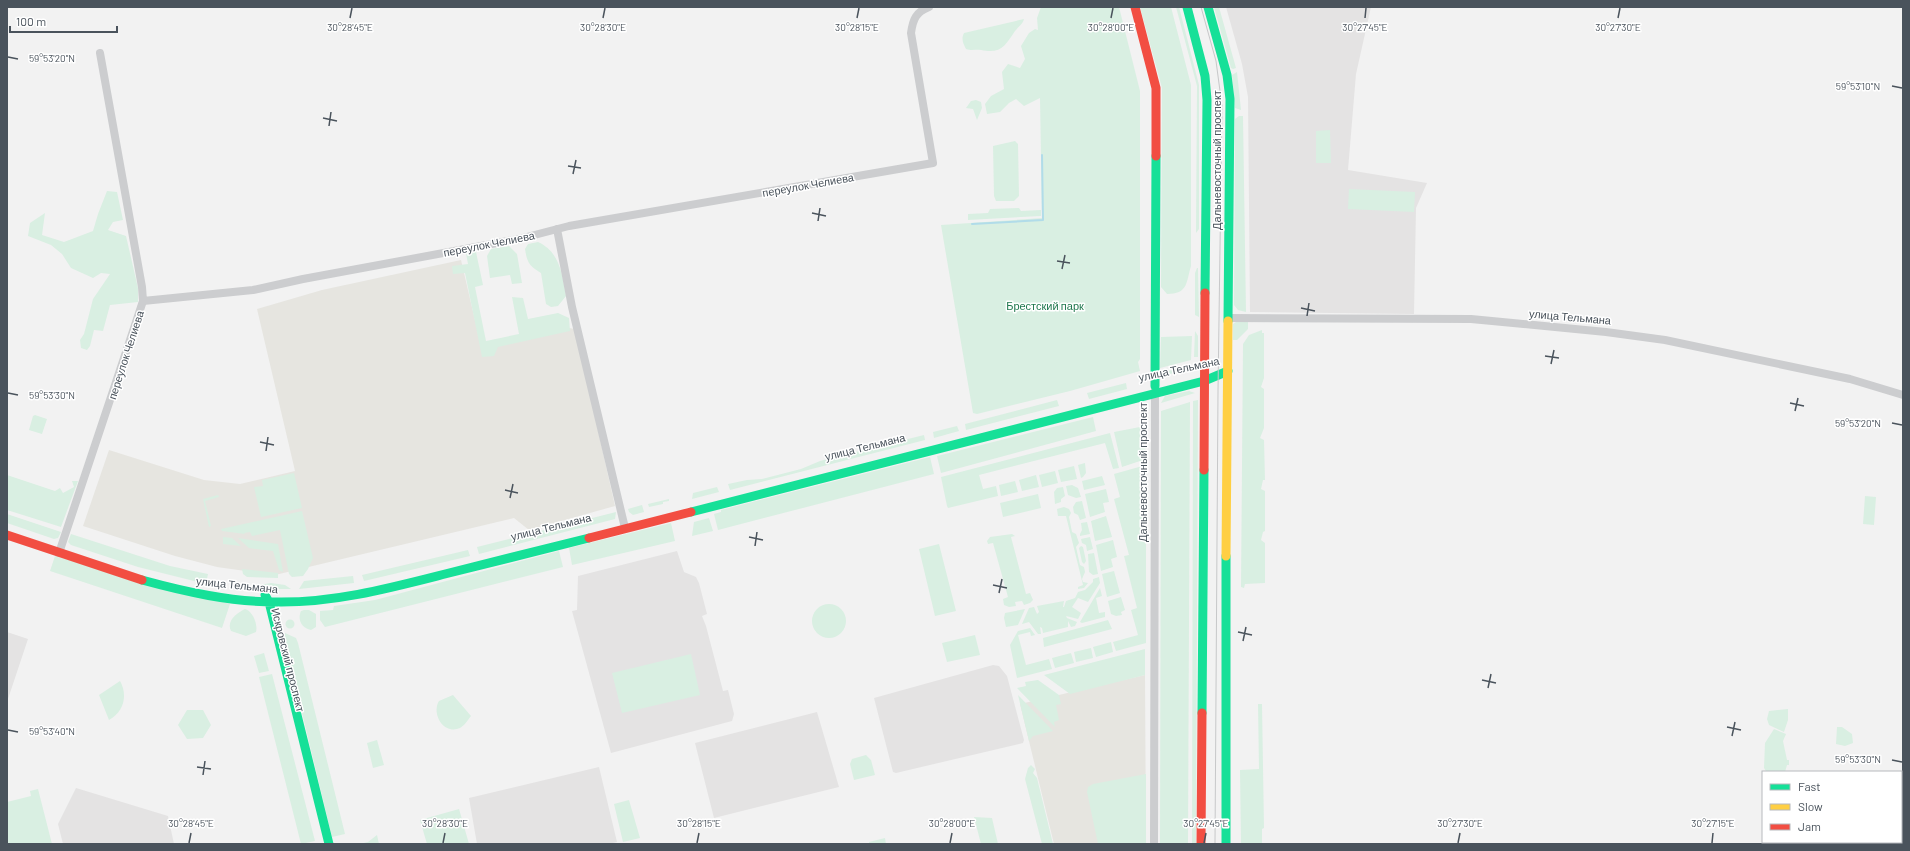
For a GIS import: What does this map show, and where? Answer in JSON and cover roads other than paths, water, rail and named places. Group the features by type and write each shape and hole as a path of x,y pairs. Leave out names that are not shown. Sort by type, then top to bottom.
{"street":[{"name":"переулок Челиева","path":"61,549 143,301 274,286 302,279 519,239 644,212 933,163 911,33 915,16 920,10 929,7"},
{"name":"Дальневосточный проспект","path":"1135,7 1156,88 1154,844"},
{"name":"Дальневосточный проспект","path":"1187,7 1207,88 1201,844"},
{"name":"Дальневосточный проспект","path":"1208,7 1227,75 1230,99 1225,690 1226,844"},
{"path":"100,53 142,287 143,301"},
{"path":"557,230 572,307 624,525"},
{"name":"улица Тельмана","path":"1228,318 1471,319 1606,332 1665,340 1842,377 1903,395"},
{"name":"улица Тельмана","path":"7,528 61,549 172,588 207,596 323,600 376,591 624,525 1228,371"},
{"name":"улица Тельмана","path":"7,536 61,549"},
{"name":"Искровский проспект","path":"265,599 321,844"},
{"name":"Искровский проспект","path":"265,599 329,844"}],"waterway":[{"path":"972,224 1043,220 1042,155"}],"tram line":[{"path":"1201,7 1216,61 1222,106 1218,391 1215,844"}],"park label":[{"name":"Брестский парк","path":"1045,306"}]}
